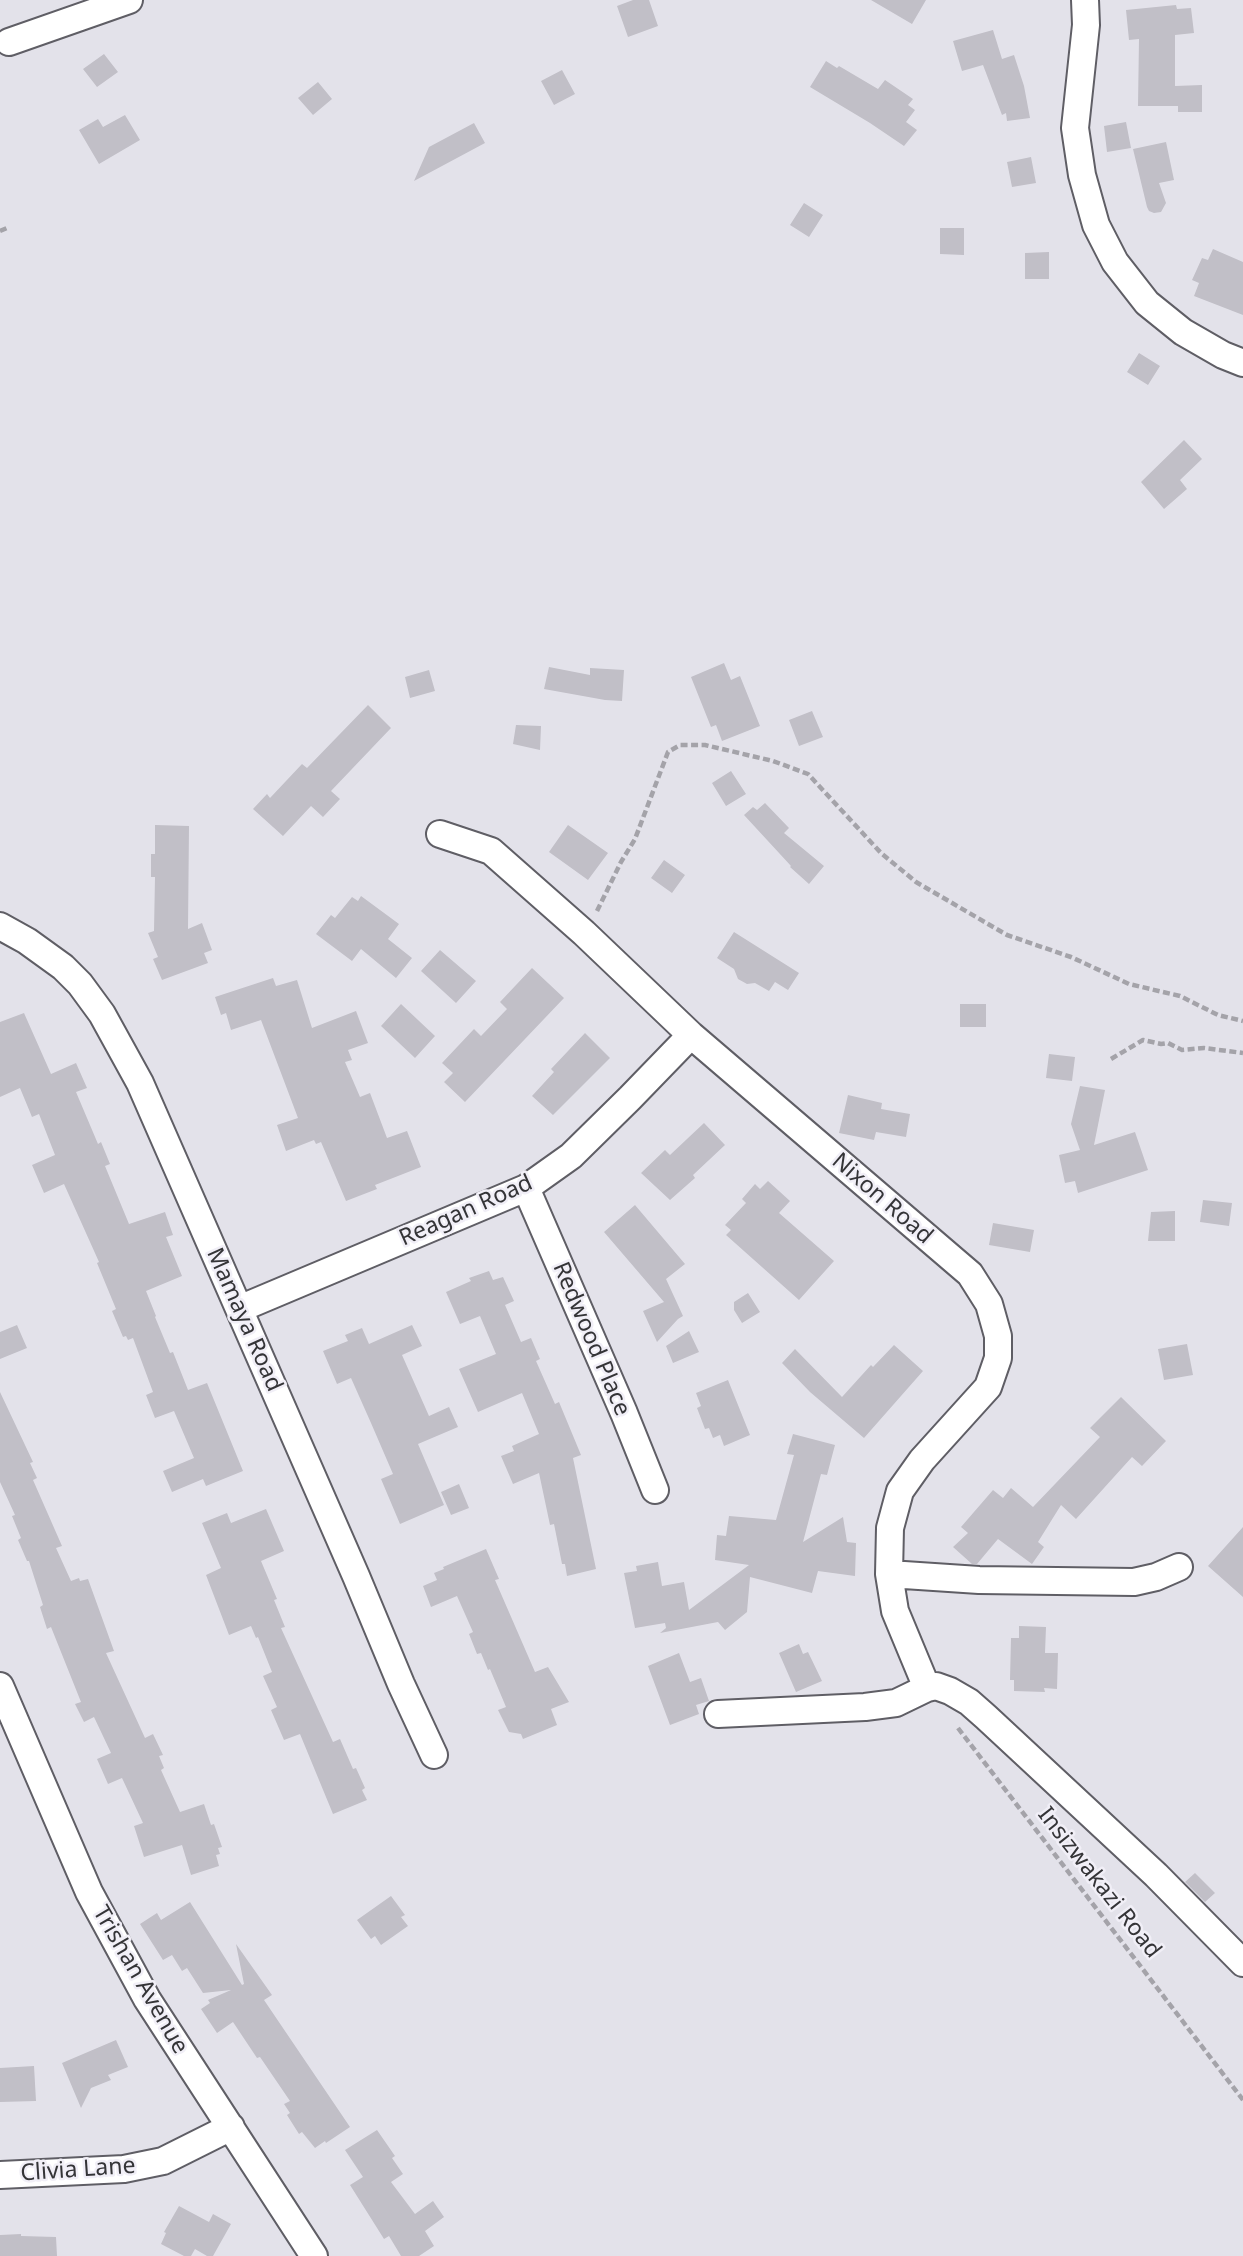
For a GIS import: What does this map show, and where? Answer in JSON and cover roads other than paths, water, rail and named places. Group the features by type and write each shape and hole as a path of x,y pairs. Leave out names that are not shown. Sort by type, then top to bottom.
{"street":[{"path":"9,42 129,0"},
{"path":"1085,0 1086,25 1075,128 1082,174 1096,225 1115,262 1147,303 1183,332 1243,363"},
{"name":"Nixon Road","path":"440,834 491,851 584,933 691,1035 970,1274 989,1304 998,1336 998,1359 988,1387 922,1460 900,1491 890,1528 889,1574 895,1611 927,1688"},
{"name":"Mamaya Road","path":"0,926 64,967 80,984 102,1014 140,1083 434,1755"},
{"name":"Reagan Road","path":"239,1309 526,1188 571,1156 691,1035"},
{"name":"Redwood Place","path":"526,1188 655,1490"},
{"path":"889,1574 979,1580 1133,1582 1156,1577 1179,1567"},
{"name":"Trishan Avenue","path":"0,1686 89,1892 147,1999 314,2256"},
{"path":"718,1714 865,1707 896,1703 936,1686 950,1691 969,1702 986,1717 1156,1875 1243,1964"},
{"name":"Clivia Lane","path":"0,2175 137,2167 163,2161 231,2127"}]}
